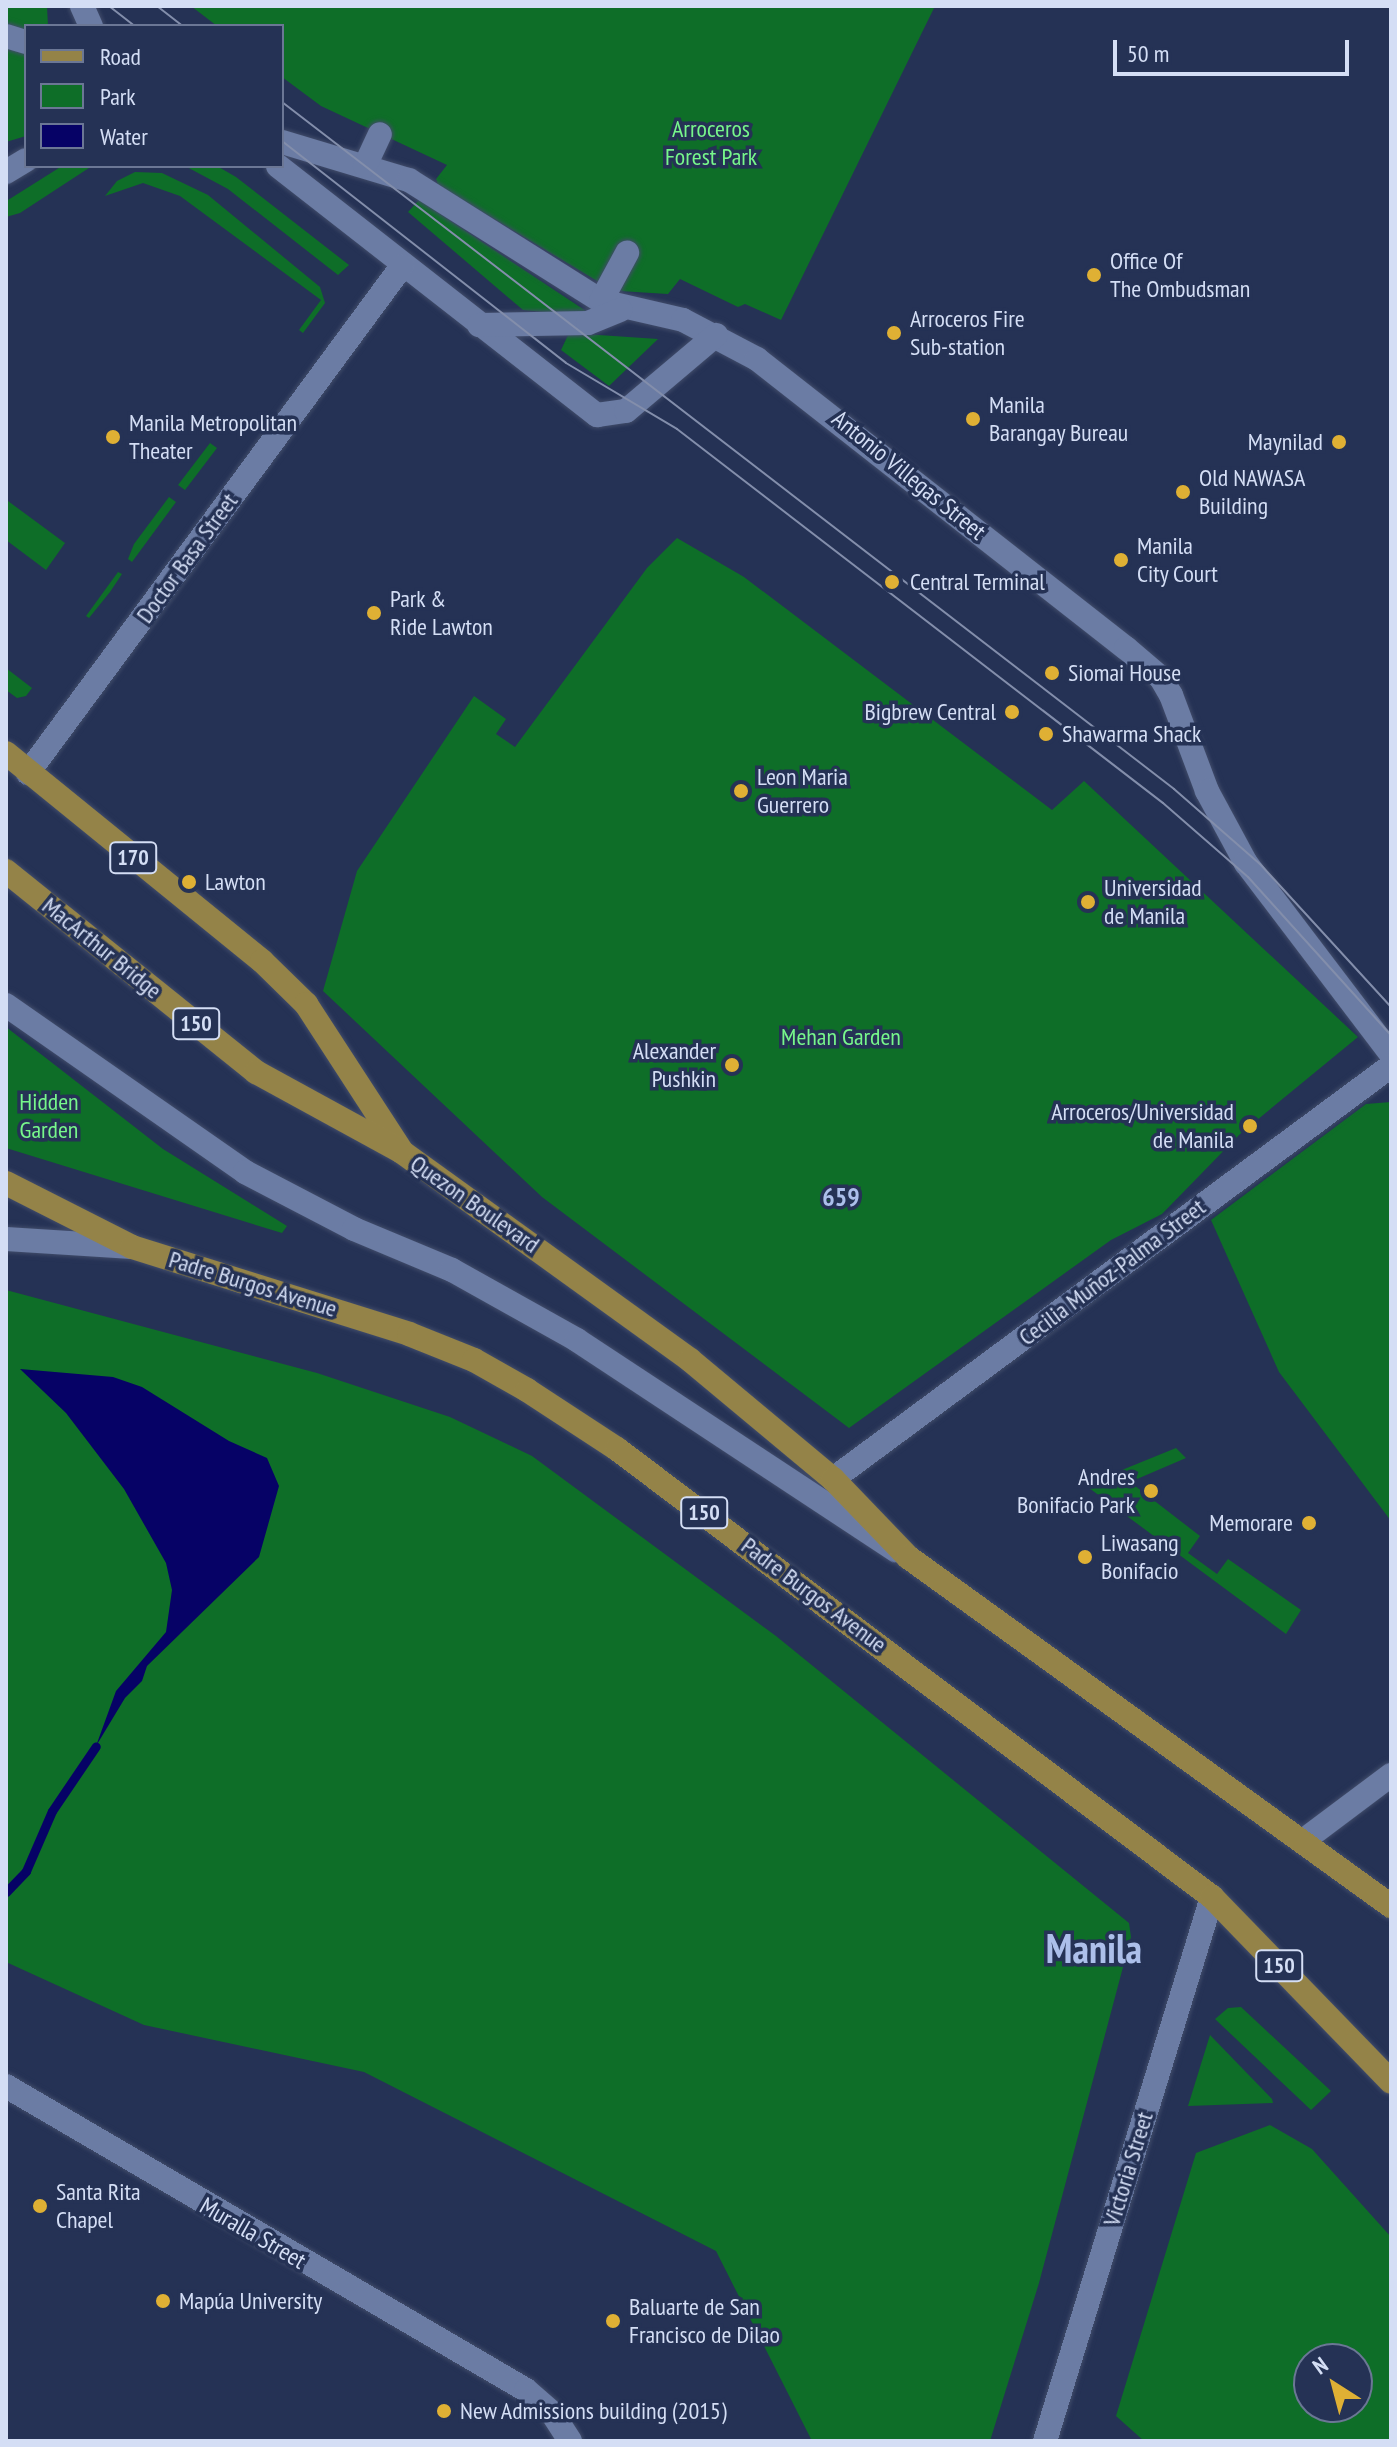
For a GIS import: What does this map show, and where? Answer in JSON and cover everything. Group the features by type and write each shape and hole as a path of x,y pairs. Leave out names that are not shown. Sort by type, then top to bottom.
{"main road":[{"name":"Quezon Boulevard","path":"6,753 262,961 306,1004 402,1152 690,1360 833,1479 908,1557"},
{"name":"MacArthur Bridge","path":"6,871 256,1072 402,1152"},
{"name":"150","path":"6,1183 132,1247"},
{"name":"Padre Burgos Avenue","path":"132,1247 409,1334 474,1360 527,1390 617,1449 1212,1897 1391,2082"},
{"name":"150","path":"908,1557 1391,1906"},
{"path":"1347,2034 1391,2060"}],"street":[{"path":"365,166 380,134"},
{"name":"Antonio Villegas Street","path":"284,143 365,166 426,189 611,305 675,317 716,335 779,372 1161,678 1207,791 1246,863 1391,1054"},
{"path":"6,172 24,161"},
{"path":"280,168 587,409 609,417 626,411 716,335"},
{"path":"611,305 627,253"},
{"name":"Doctor Basa Street","path":"28,773 402,266"},
{"name":"Antonio Villegas Street","path":"479,325 588,323 611,305"},
{"path":"6,1005 245,1172 354,1229 452,1270 577,1340 908,1557"},
{"name":"Cecilia Muñoz-Palma Street","path":"833,1479 1391,1066"},
{"name":"Padre Burgos Avenue","path":"6,1239 132,1247"},
{"path":"1303,1841 1391,1775"},
{"name":"Victoria Street","path":"1045,2441 1212,1897"},
{"name":"Muralla Street","path":"6,2086 526,2390 552,2413 570,2441"}],"green space":[{"path":"6,6 47,6 48,24 24,24 24,31 6,26"},
{"name":"Arroceros Forest Park","path":"191,6 935,6 781,320 745,304 738,307 680,279 668,294 619,291 597,281 438,185 436,179 447,165 321,106 284,78 284,24 214,24"},
{"path":"6,45 24,51 24,137 6,142"},
{"path":"59,168 89,168 20,213 6,217 8,200"},
{"path":"189,168 220,168 236,177 349,265 338,275 228,189"},
{"path":"135,172 162,173 208,195 320,287 325,303 303,333 299,330 321,300 180,196 143,183 105,196 117,181"},
{"path":"419,200 586,311 585,316 523,310 408,212"},
{"path":"569,333 658,339 609,386 561,350"},
{"path":"210,443 217,448 185,490 178,485"},
{"path":"169,497 176,502 132,562 128,559 134,544"},
{"path":"8,501 65,543 46,570 6,540"},
{"name":"Mehan Garden","path":"677,538 744,577 1052,810 1084,781 1358,1037 1240,1134 1162,1214 1111,1240 849,1428 542,1197 323,991 357,871 474,696 506,719 496,734 515,747 647,568"},
{"path":"118,572 122,574 110,592 89,618 86,616"},
{"path":"6,668 32,688 26,696 17,698 6,690"},
{"name":"Hidden Garden","path":"6,1027 163,1149 287,1226 282,1233 6,1148"},
{"path":"1391,1102 1391,1521 1279,1372 1211,1220 1366,1104"},
{"path":"6,1290 317,1373 450,1417 532,1456 776,1636 1129,1923 1131,1937 1039,2283 990,2441 812,2441 716,2251 364,2072 144,2025 6,1962"},
{"path":"1176,1448 1186,1458 1130,1482 1200,1536 1188,1553 1217,1574 1228,1559 1301,1610 1286,1634 1085,1485"},
{"path":"1241,2007 1331,2091 1311,2110 1215,2019 1228,2008"},
{"path":"1210,2035 1272,2099 1273,2103 1188,2106"},
{"path":"1270,2125 1312,2149 1391,2237 1391,2441 1144,2441 1116,2416 1196,2153"}],"water":[{"path":"20,1369 113,1377 142,1387 229,1441 267,1458 279,1486 259,1557 147,1666 142,1681 125,1698 96,1746 116,1691 166,1632 172,1590 166,1563 124,1489 66,1413"}],"waterway":[{"path":"6,1892 26,1871 52,1811 96,1746"}],"tram line":[{"path":"109,6 132,24"},
{"path":"157,6 180,24"},
{"path":"284,104 1174,789 1260,864 1391,1007"},
{"path":"284,143 566,363 677,429 1163,803 1248,877 1391,1035"}],"place":[{"name":"Office Of The Ombudsman","path":"1094,275"},
{"name":"Arroceros Fire Sub-station","path":"894,333"},
{"name":"Manila Barangay Bureau","path":"973,419"},
{"name":"Manila Metropolitan Theater","path":"113,437"},
{"name":"Maynilad","path":"1339,442"},
{"name":"Old NAWASA Building","path":"1183,492"},
{"name":"Manila City Court","path":"1121,560"},
{"name":"Central Terminal","path":"892,582"},
{"name":"Park & Ride Lawton","path":"374,613"},
{"name":"Siomai House","path":"1052,673"},
{"name":"Bigbrew Central","path":"1012,712"},
{"name":"Shawarma Shack","path":"1046,734"},
{"name":"Leon Maria Guerrero","path":"741,791"},
{"name":"Lawton","path":"189,882"},
{"name":"Universidad de Manila","path":"1088,902"},
{"name":"Alexander Pushkin","path":"732,1065"},
{"name":"Arroceros/Universidad de Manila","path":"1250,1126"},
{"name":"Andres Bonifacio Park","path":"1151,1491"},
{"name":"Memorare","path":"1309,1523"},
{"name":"Liwasang Bonifacio","path":"1085,1557"},
{"name":"Santa Rita Chapel","path":"40,2206"},
{"name":"Mapúa University","path":"163,2301"},
{"name":"Baluarte de San Francisco de Dilao","path":"613,2321"},
{"name":"New Admissions building (2015)","path":"444,2411"}],"district":[{"name":"659","path":"841,1197"},
{"name":"Manila","path":"1094,1948"}]}
